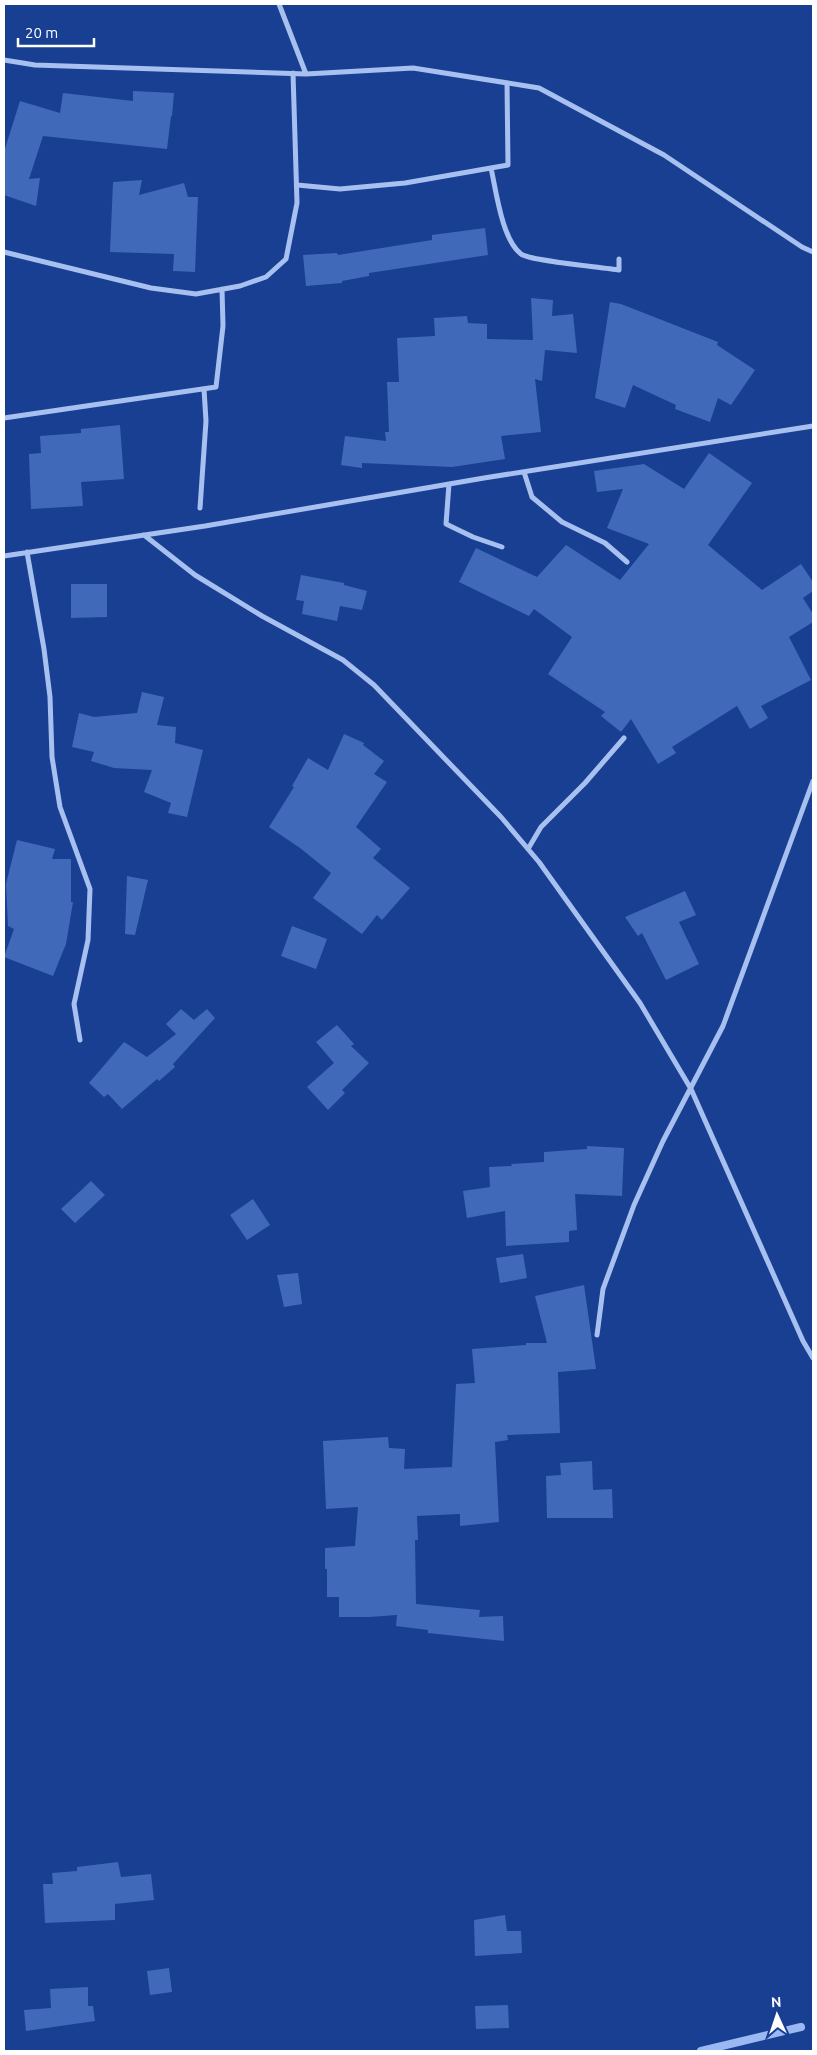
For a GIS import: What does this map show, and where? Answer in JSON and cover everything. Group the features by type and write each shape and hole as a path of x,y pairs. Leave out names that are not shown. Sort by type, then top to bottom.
{"street":[{"path":"279,4 306,74"},
{"path":"4,60 35,65 306,74 413,68 539,88 664,155 802,247 813,252"},
{"path":"4,252 150,288 196,294 240,286 266,277 286,259 297,203 293,73"},
{"path":"296,185 340,189 405,182 508,165 507,83"},
{"path":"491,168 508,239 521,254 554,261 618,270 619,259"},
{"path":"4,418 216,387 223,326 222,289"},
{"path":"200,508 206,421 204,389"},
{"path":"4,556 205,526 449,484 813,426"},
{"path":"524,472 532,497 562,522 605,543 628,562"},
{"path":"449,484 446,524 473,537 502,547"},
{"path":"144,535 204,580 262,616 343,660 374,685 501,817 528,849 571,904 640,1003 691,1089 803,1340 813,1358"},
{"path":"26,552 44,649 50,697 52,757 60,807 90,889 88,940 74,1004 80,1040"},
{"path":"528,849 541,827 624,738"},
{"path":"597,1335 603,1289 630,1213 662,1141 723,1026 813,781"}],"building":[{"path":"133,91 174,93 167,149 43,136 29,179 40,178 36,206 4,195 4,152 20,101 60,113 63,93 133,101"},
{"path":"142,180 139,195 184,183 188,197 198,197 195,272 173,271 174,254 110,252 113,182"},
{"path":"485,228 488,255 369,273 369,276 342,281 342,283 306,286 303,255 337,253 338,255 432,240 432,235"},
{"path":"531,298 553,300 552,316 573,314 577,353 545,350 542,381 535,379 541,432 501,436 505,459 452,467 362,463 362,468 341,465 345,436 386,441 385,432 389,432 387,382 399,382 397,338 435,336 434,318 467,316 468,323 487,324 487,339 533,340"},
{"path":"610,302 621,304 718,342 717,345 755,370 731,405 718,398 710,422 675,409 676,405 633,385 625,408 595,398"},
{"path":"120,425 124,479 81,482 83,506 31,509 29,454 41,453 40,436 81,433 81,429"},
{"path":"709,453 752,483 708,545 762,590 801,564 813,582 813,591 803,598 813,614 813,622 789,637 811,680 761,706 768,718 750,729 737,706 672,747 676,753 658,764 631,719 621,732 601,716 605,712 548,674 572,637 534,609 529,616 459,582 476,548 537,577 566,545 620,580 649,544 607,528 623,489 597,492 594,471 644,464 684,489"},
{"path":"301,575 344,583 344,585 367,591 362,610 340,606 337,621 302,614 304,601 296,600"},
{"path":"71,584 107,584 107,617 71,618"},
{"path":"142,692 164,697 157,725 176,727 175,743 203,750 187,817 168,813 171,803 144,792 152,770 114,768 91,761 94,752 72,747 79,713 94,717 137,713"},
{"path":"344,734 364,743 363,745 384,761 374,774 387,782 356,827 381,849 373,858 410,888 382,920 377,915 362,934 313,898 331,873 300,848 269,827 294,787 292,786 308,758 328,770"},
{"path":"17,840 55,849 52,859 71,859 71,902 73,902 66,944 53,976 4,957 14,929 8,926 6,884"},
{"path":"127,876 148,880 135,935 125,934"},
{"path":"685,891 696,915 679,922 699,964 666,980 642,933 638,936 625,917"},
{"path":"292,926 327,939 316,969 281,956"},
{"path":"181,1009 194,1020 207,1009 215,1018 173,1064 175,1067 159,1081 157,1079 122,1109 108,1094 104,1097 89,1083 124,1042 147,1057 176,1034 166,1024"},
{"path":"337,1025 354,1044 351,1046 369,1063 342,1090 345,1093 328,1110 307,1087 334,1063 316,1042"},
{"path":"587,1146 624,1148 622,1196 575,1194 577,1230 569,1231 569,1242 506,1246 505,1211 467,1218 463,1191 490,1187 489,1167 544,1162 544,1152 587,1149"},
{"path":"91,1181 105,1195 75,1223 61,1209"},
{"path":"253,1199 270,1225 247,1240 230,1215"},
{"path":"523,1254 527,1278 500,1283 496,1258"},
{"path":"298,1273 302,1304 284,1307 277,1275"},
{"path":"584,1285 596,1369 558,1372 560,1433 507,1435 508,1440 495,1442 499,1522 460,1526 460,1514 417,1516 418,1540 415,1540 416,1604 480,1610 479,1617 503,1616 504,1641 428,1633 428,1630 396,1626 397,1615 339,1617 339,1597 327,1597 325,1548 355,1546 358,1507 326,1509 323,1441 388,1437 389,1448 405,1449 404,1469 452,1467 456,1384 475,1383 472,1349 526,1345 526,1343 547,1343 535,1296"},
{"path":"592,1461 593,1490 612,1489 613,1518 547,1518 546,1476 561,1475 560,1463"},
{"path":"118,1862 121,1877 151,1874 154,1900 115,1904 115,1920 45,1923 43,1884 53,1884 52,1873 77,1871 77,1867"},
{"path":"505,1915 507,1931 521,1931 522,1953 475,1956 474,1920"},
{"path":"169,1968 172,1992 150,1995 147,1971"},
{"path":"88,1987 88,2006 93,2006 95,2021 26,2031 24,2010 51,2008 50,1989"},
{"path":"508,2005 509,2028 476,2029 475,2006"}],"waterway":[{"path":"701,2051 801,2027"}]}
